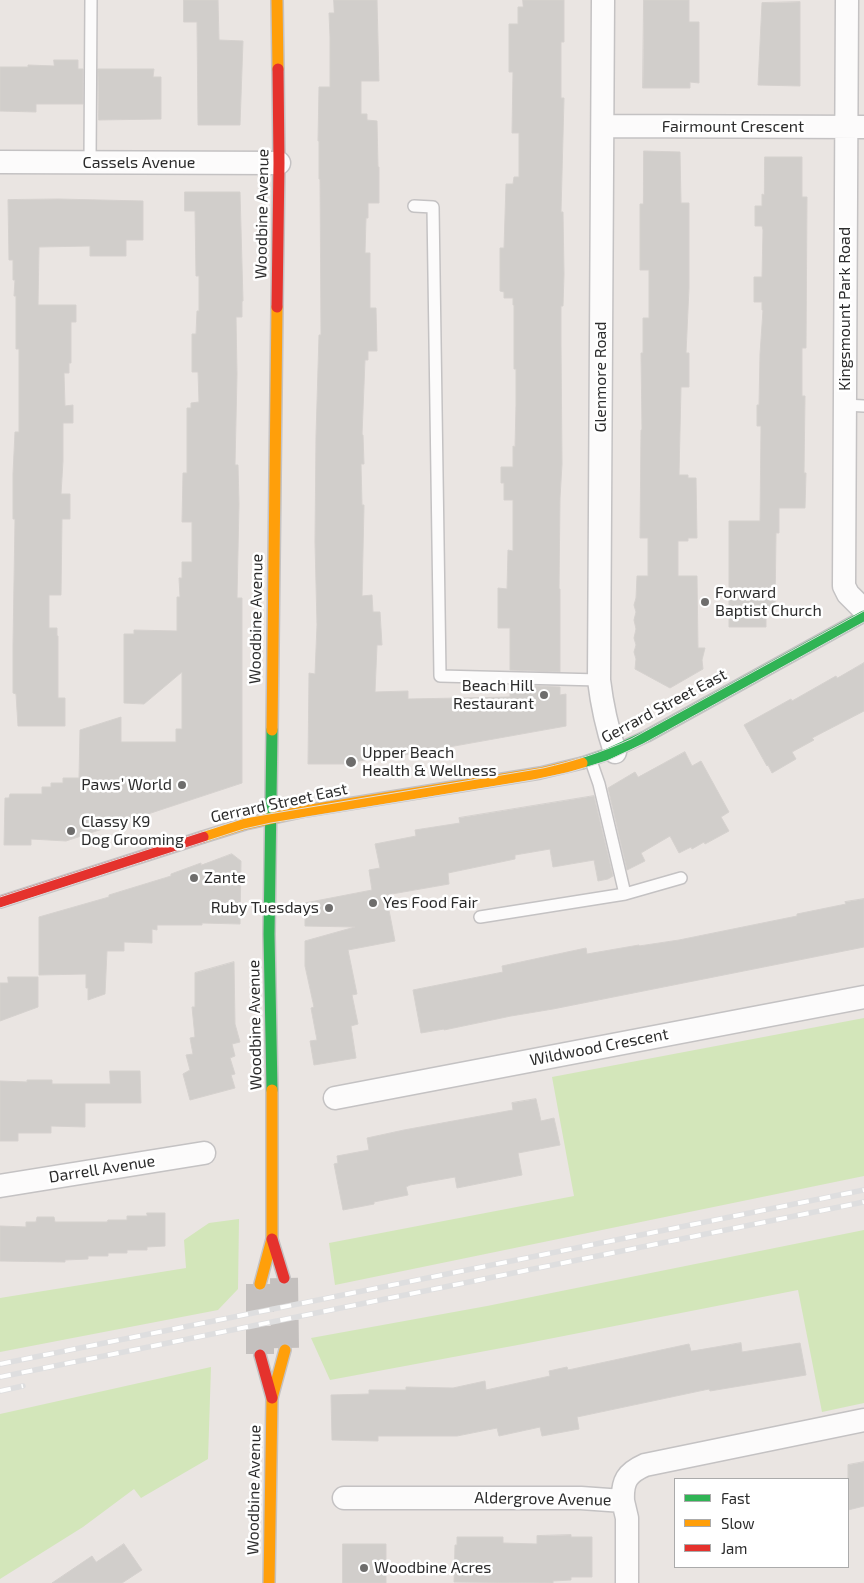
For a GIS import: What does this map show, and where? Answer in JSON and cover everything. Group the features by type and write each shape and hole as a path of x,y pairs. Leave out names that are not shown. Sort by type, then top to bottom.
{"main road":[{"name":"Woodbine Avenue","path":"260,1284 272,1238 269,934 279,164 276,0"},
{"name":"Gerrard Street East","path":"0,902 210,834 271,818 513,778 566,768 591,761 615,752 864,616"},
{"name":"Woodbine Avenue","path":"272,1238 284,1278"},
{"name":"Woodbine Avenue","path":"269,1583 272,1398 286,1350"},
{"name":"Woodbine Avenue","path":"260,1355 272,1398"}],"street":[{"name":"Glenmore Road","path":"603,0 599,680 603,711 615,752"},
{"name":"Kingsmount Park Road","path":"847,0 855,127 854,405 844,586 848,594 864,610"},
{"name":"Fairmount Crescent","path":"603,126 855,127"},
{"name":"Cassels Avenue","path":"0,162 279,164"},
{"name":"Wildwood Crescent","path":"335,1098 864,997"},
{"name":"Darrell Avenue","path":"0,1186 204,1153"},
{"name":"Aldergrove Avenue","path":"344,1498 581,1498 623,1501 622,1488 627,1478 635,1470 645,1465 864,1420"},
{"path":"623,1501 627,1518 627,1583"}],"lane":[{"path":"90,162 91,0"},
{"path":"414,206 433,207 440,676 599,680"},
{"path":"591,761 599,784 625,894"},
{"path":"480,917 625,894 681,878"}],"green space":[{"path":"864,1018 864,1176 335,1285 329,1243 574,1196 552,1077"},
{"path":"239,1219 238,1289 218,1310 0,1352 0,1298 186,1268 184,1240 209,1223"},
{"path":"864,1230 864,1403 822,1412 798,1290 330,1380 311,1338 487,1306"},
{"path":"211,1367 208,1459 141,1498 134,1489 83,1527 0,1579 0,1414"}],"building":[{"path":"184,0 218,0 219,40 243,41 240,125 198,125 197,22 184,22"},
{"path":"334,0 377,0 379,81 361,81 361,114 367,114 367,120 377,121 379,167 379,203 368,203 368,218 366,218 365,253 370,253 370,308 376,308 377,351 368,351 368,360 365,360 362,435 364,464 361,464 362,505 364,505 362,596 372,595 373,612 380,612 382,645 377,645 375,692 408,691 408,699 510,697 510,685 560,687 560,695 566,694 566,726 393,757 390,755 344,764 308,764 309,673 315,674 317,625 315,542 316,436 319,335 321,335 319,87 330,87 329,13 334,13"},
{"path":"523,0 564,0 564,42 561,42 561,98 564,98 561,212 563,212 564,274 563,306 561,306 560,672 510,670 510,628 498,628 498,588 507,589 508,550 513,551 513,500 504,500 504,483 501,483 501,467 513,467 516,405 514,305 513,298 504,298 504,292 500,291 500,248 504,248 506,184 513,184 514,177 519,177 519,133 512,133 513,72 509,72 509,24 518,24 518,7 523,7"},
{"path":"644,0 689,0 689,22 699,22 699,83 690,82 690,88 643,88"},
{"path":"800,2 800,86 758,85 762,3"},
{"path":"54,60 78,60 78,69 83,69 83,104 36,104 36,112 0,111 0,67 54,66"},
{"path":"98,69 154,69 153,77 161,77 161,119 99,120"},
{"path":"644,151 680,152 681,203 689,203 689,288 686,353 689,353 689,387 681,387 679,475 688,475 688,478 696,478 697,538 688,538 688,541 678,541 678,576 697,576 698,648 705,648 702,660 703,669 670,688 635,669 636,659 634,652 636,645 634,620 636,612 634,605 637,576 648,576 648,538 640,538 641,353 643,353 643,318 649,318 649,270 640,270 640,204 643,204"},
{"path":"765,157 802,157 802,197 807,197 806,348 802,348 802,396 805,396 805,508 779,508 779,533 776,533 775,610 766,610 766,627 729,627 729,521 760,521 761,426 757,426 757,405 759,405 763,310 762,302 754,302 754,277 762,277 763,230 762,226 755,226 755,206 762,206"},
{"path":"185,192 240,192 243,301 242,317 236,317 235,465 238,465 239,504 237,598 242,598 242,783 66,841 31,839 31,845 4,845 5,798 9,798 10,794 42,794 42,787 51,787 51,783 63,783 63,778 79,778 80,730 121,717 121,742 176,742 176,729 182,729 182,672 144,704 124,703 124,634 134,634 134,630 177,631 177,597 180,597 179,578 182,578 182,562 192,562 192,522 182,522 183,473 187,473 187,408 191,408 191,403 199,402 198,372 192,372 192,334 196,334 197,311 199,311 199,276 196,276 195,211 185,211"},
{"path":"8,200 143,201 143,240 126,240 126,256 90,256 90,246 39,247 38,305 76,305 76,322 71,322 71,363 69,363 69,373 64,373 65,406 73,405 73,423 63,423 61,494 70,494 70,519 62,519 61,595 49,595 49,628 57,628 58,698 65,698 65,726 18,726 16,694 13,693 15,519 13,519 13,474 15,432 19,432 19,349 16,349 16,296 14,296 13,260 9,260"},
{"path":"864,663 864,711 812,738 814,740 792,752 796,759 772,773 744,725 791,699 792,701 836,676 837,678"},
{"path":"685,752 692,766 701,761 729,812 721,817 729,831 705,844 704,842 692,849 691,847 679,853 670,836 641,853 645,861 627,870 608,788 635,772 638,777"},
{"path":"594,796 613,876 608,879 598,881 594,860 553,867 550,849 515,855 515,859 448,873 449,884 386,895 395,941 348,950 357,994 352,995 358,1024 351,1026 356,1058 314,1065 310,1041 317,1040 311,1008 314,1007 305,966 305,941 355,927 305,926 305,903 372,890 369,870 380,868 375,844 416,836 415,830 460,823 459,818"},
{"path":"232,854 241,861 240,924 157,925 157,930 152,929 152,943 124,942 124,951 107,951 105,994 88,1000 86,974 39,975 39,917 109,897 109,895 171,876 171,874 201,863 201,865"},
{"path":"864,899 864,947 553,1009 421,1033 413,990 503,972 502,966 586,948 587,954 679,940 797,916 797,914"},
{"path":"234,962 235,1024 240,1042 232,1044 235,1056 230,1058 235,1074 231,1075 235,1088 190,1100 183,1074 190,1070 186,1055 193,1054 190,1038 195,1037 192,1007 195,1007 195,973"},
{"path":"8,977 38,977 38,1007 0,1021 0,983 8,983"},
{"path":"110,1071 140,1071 141,1103 85,1103 85,1127 51,1126 51,1133 18,1133 18,1141 0,1141 0,1081 27,1082 27,1080 52,1080 52,1084 110,1084"},
{"path":"536,1099 541,1121 554,1118 560,1145 518,1153 522,1175 457,1188 455,1177 410,1185 406,1187 408,1195 343,1210 334,1164 338,1163 337,1156 369,1150 367,1138 513,1110 512,1103"},
{"path":"147,1213 165,1213 165,1246 147,1247 147,1250 127,1250 127,1253 108,1253 108,1256 88,1256 88,1259 65,1260 65,1262 0,1261 0,1226 26,1227 26,1222 36,1222 37,1217 54,1217 55,1222 107,1222 108,1220 127,1220 127,1216 147,1216"},
{"path":"741,1343 742,1352 800,1343 806,1375 710,1391 709,1389 577,1417 579,1429 542,1436 540,1427 499,1436 497,1428 457,1436 378,1436 378,1441 332,1440 331,1395 369,1394 369,1390 406,1390 406,1387 453,1388 485,1381 486,1390 550,1376 549,1371 567,1367 568,1370 689,1344 691,1351"},
{"path":"864,1462 864,1506 849,1510 849,1478 848,1465"},
{"path":"571,1535 571,1537 592,1537 592,1577 571,1577 571,1580 553,1581 553,1583 454,1582 457,1537 503,1537 503,1543 537,1544 537,1536"},
{"path":"124,1544 142,1570 122,1583 52,1583 92,1556 96,1562"},
{"name":"Woodbine Acres","path":"343,1544 386,1544 386,1583 343,1583"}],"tunnel":[{"path":"284,1278 285,1350"},
{"path":"260,1284 260,1355"}],"tram line":[{"path":"0,897 245,818 543,768 588,756 631,739 864,611"},
{"path":"0,908 244,829 533,780 567,773 607,761 643,744 864,622"}],"railway":[{"path":"0,1364 864,1190"},
{"path":"0,1377 864,1202"},
{"path":"0,1391 23,1386"}],"traffic: fast":[{"path":"582,763 608,754 647,736 864,616"},
{"path":"272,730 269,934 272,1090"}],"traffic: slow":[{"path":"277,0 278,69"},
{"path":"272,730 277,307"},
{"path":"203,837 245,824 305,811 540,773 582,763"},
{"path":"260,1284 272,1239 272,1090"},
{"path":"269,1583 272,1398 285,1350"}],"traffic: jam":[{"path":"277,307 278,69"},
{"path":"0,902 203,837"},
{"path":"272,1239 284,1278"},
{"path":"260,1355 272,1398"}],"place":[{"name":"Forward Baptist Church","path":"705,602"},
{"name":"Beach Hill Restaurant","path":"544,695"},
{"name":"Upper Beach Health & Wellness","path":"351,762"},
{"name":"Paws’ World","path":"182,785"},
{"name":"Classy K9 Dog Grooming","path":"71,831"},
{"name":"Zante","path":"194,878"},
{"name":"Yes Food Fair","path":"373,903"},
{"name":"Ruby Tuesdays","path":"329,908"},
{"name":"Woodbine Acres","path":"364,1568"}]}
